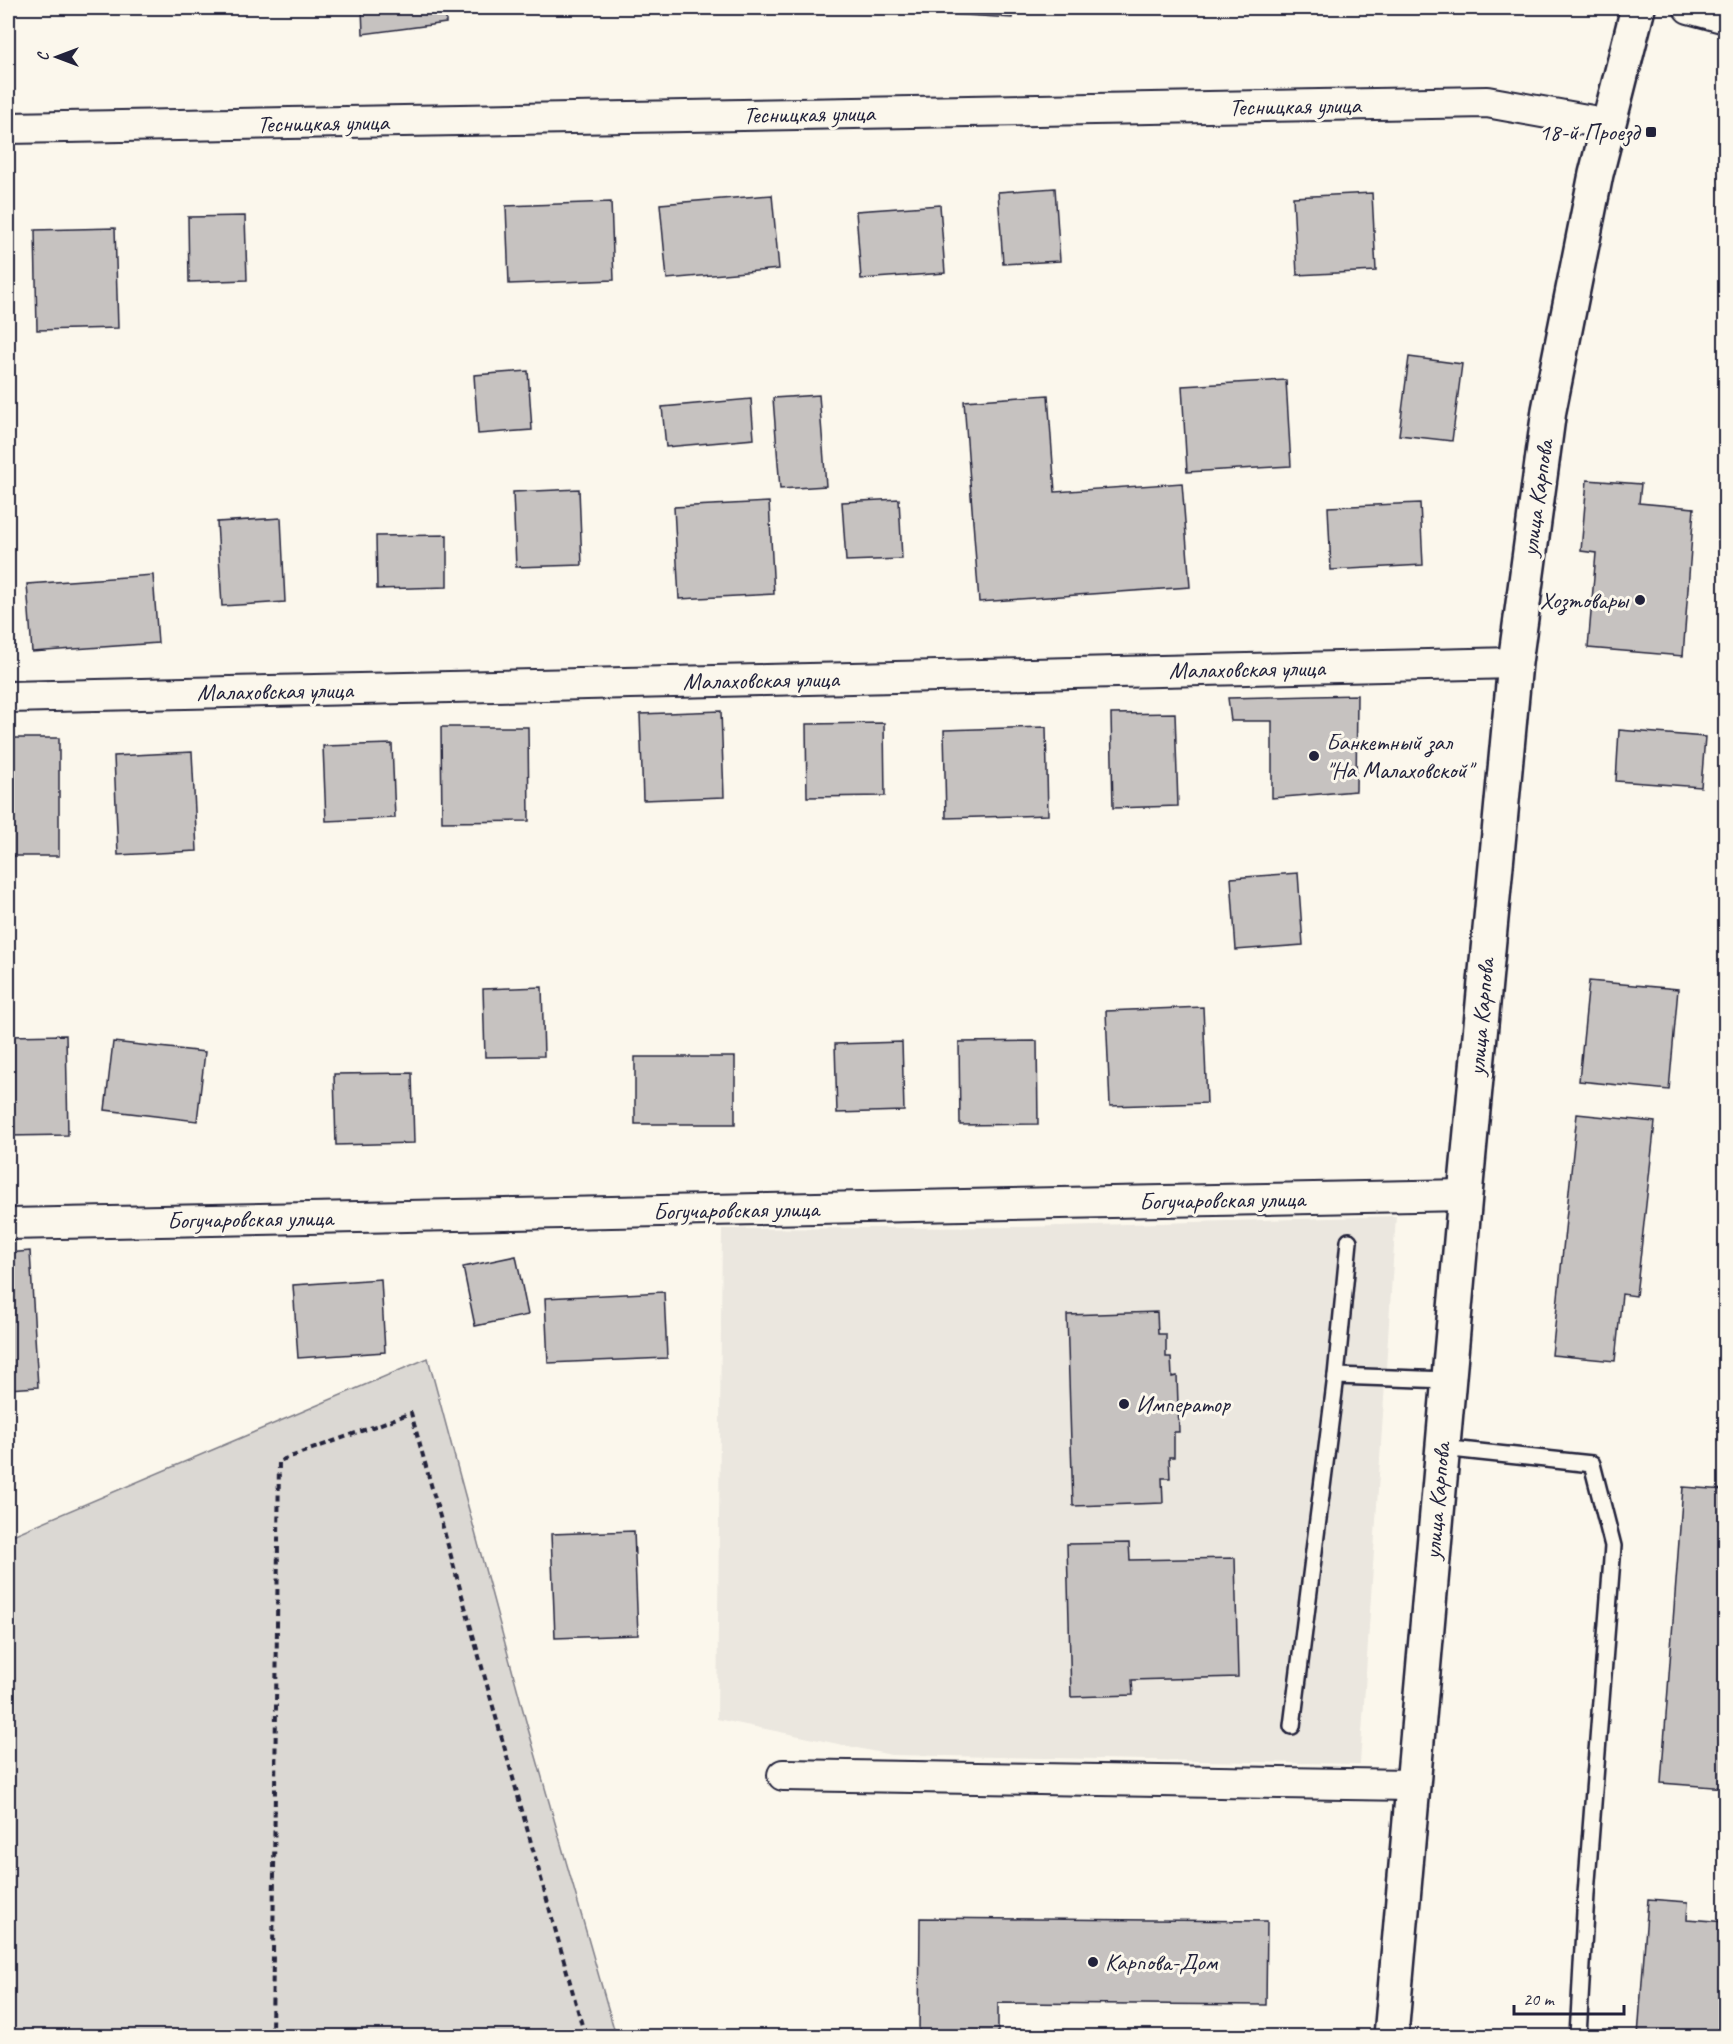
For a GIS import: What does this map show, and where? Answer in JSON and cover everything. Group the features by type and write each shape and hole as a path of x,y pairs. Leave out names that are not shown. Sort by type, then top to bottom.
{"main road":[{"name":"улица Карпова","path":"1391,2037 1448,1380 1515,663 1549,410 1596,174 1638,8"}],"street":[{"path":"1689,8 1725,18"},
{"name":"Тесницкая улица","path":"8,128 1486,102 1609,124"},
{"name":"Малаховская улица","path":"8,697 1515,663"},
{"name":"Богучаровская улица","path":"8,1224 1465,1195"},
{"path":"783,1775 1412,1785"}],"lane":[{"path":"1292,1726 1336,1376 1349,1241"},
{"path":"1336,1376 1448,1380"},
{"path":"1442,1448 1592,1464 1613,1546 1586,1894 1578,2037"}],"path":[{"path":"272,2037 279,1461 411,1413 585,2037"}],"shaded area":[{"path":"1396,1216 1360,1764 891,1755 717,1719 722,1229 1025,1227"},
{"path":"428,1358 527,1725 616,2036 8,2036 8,1537"}],"building":[{"path":"362,8 446,8 446,23 363,34"},
{"path":"934,8 1013,8 1012,18 933,13"},
{"path":"1055,188 1060,261 1003,264 998,192"},
{"path":"1372,193 1376,271 1297,275 1293,197"},
{"path":"772,195 779,269 667,279 660,204"},
{"path":"611,202 614,280 509,284 506,206"},
{"path":"940,205 945,273 861,279 856,211"},
{"path":"245,216 247,280 189,282 188,217"},
{"path":"115,228 118,328 37,330 35,230"},
{"path":"1409,357 1462,364 1452,441 1399,435"},
{"path":"528,371 532,430 478,434 474,375"},
{"path":"1286,380 1291,466 1187,472 1182,386"},
{"path":"819,395 826,486 780,489 773,398"},
{"path":"1048,395 1055,492 1182,483 1190,587 979,602 964,401"},
{"path":"751,399 754,439 666,447 662,407"},
{"name":"Хозтовары","path":"1587,480 1641,484 1639,503 1694,508 1683,656 1588,648 1596,553 1581,551"},
{"path":"579,489 582,565 516,567 513,492"},
{"path":"899,499 902,559 846,561 842,502"},
{"path":"769,502 774,594 679,599 674,507"},
{"path":"1420,503 1423,565 1331,570 1328,507"},
{"path":"281,518 285,602 222,606 217,522"},
{"path":"447,535 447,587 377,589 376,536"},
{"path":"153,575 158,643 32,652 27,584"},
{"name":"Банкетный зал \"На Малаховской\"","path":"1357,695 1356,791 1272,798 1272,721 1231,721 1228,698"},
{"path":"721,711 724,797 643,800 640,714"},
{"path":"1175,713 1178,806 1113,808 1111,714"},
{"path":"884,723 885,796 807,797 806,724"},
{"path":"441,727 528,727 529,821 442,822"},
{"path":"1046,727 1048,815 946,818 944,730"},
{"path":"1619,730 1705,737 1701,787 1616,781"},
{"path":"8,738 59,738 59,856 8,856"},
{"path":"392,744 395,818 326,821 323,746"},
{"path":"192,752 197,851 118,855 114,756"},
{"path":"1298,873 1303,945 1236,950 1231,878"},
{"path":"1589,981 1678,989 1669,1090 1579,1081"},
{"path":"542,987 544,1056 485,1057 483,989"},
{"path":"1203,1007 1207,1103 1110,1106 1106,1011"},
{"path":"66,1035 68,1135 8,1136 8,1036"},
{"path":"1037,1041 1038,1124 960,1125 959,1042"},
{"path":"113,1042 205,1052 197,1121 105,1110"},
{"path":"902,1042 904,1111 837,1113 835,1044"},
{"path":"635,1057 735,1057 735,1124 635,1124"},
{"path":"412,1073 414,1143 336,1145 334,1074"},
{"path":"1577,1114 1655,1122 1636,1296 1622,1294 1615,1361 1552,1355"},
{"path":"30,1251 38,1387 8,1389 8,1253"},
{"path":"516,1256 528,1315 475,1326 463,1267"},
{"path":"381,1279 385,1352 298,1358 293,1285"},
{"path":"664,1292 667,1358 548,1363 545,1298"},
{"name":"Император","path":"1157,1312 1158,1334 1166,1334 1166,1357 1171,1357 1172,1377 1177,1376 1179,1432 1174,1432 1174,1457 1169,1457 1170,1478 1162,1478 1163,1503 1073,1506 1067,1315"},
{"path":"1683,1487 1726,1490 1726,1788 1661,1783"},
{"path":"634,1531 638,1635 555,1638 551,1534"},
{"path":"1129,1543 1130,1560 1235,1558 1238,1677 1132,1680 1133,1695 1071,1697 1067,1544"},
{"path":"1648,1899 1688,1902 1687,1919 1726,1922 1726,2036 1638,2036"},
{"name":"Карпова-Дом","path":"920,1918 1267,1921 1266,2005 998,2003 998,2036 919,2036"}],"place":[{"name":"18-й Проезд","path":"1651,132"},
{"name":"Хозтовары","path":"1640,600"},
{"name":"Банкетный зал \"На Малаховской\"","path":"1314,756"},
{"name":"Император","path":"1124,1404"},
{"name":"Карпова-Дом","path":"1093,1962"}]}
